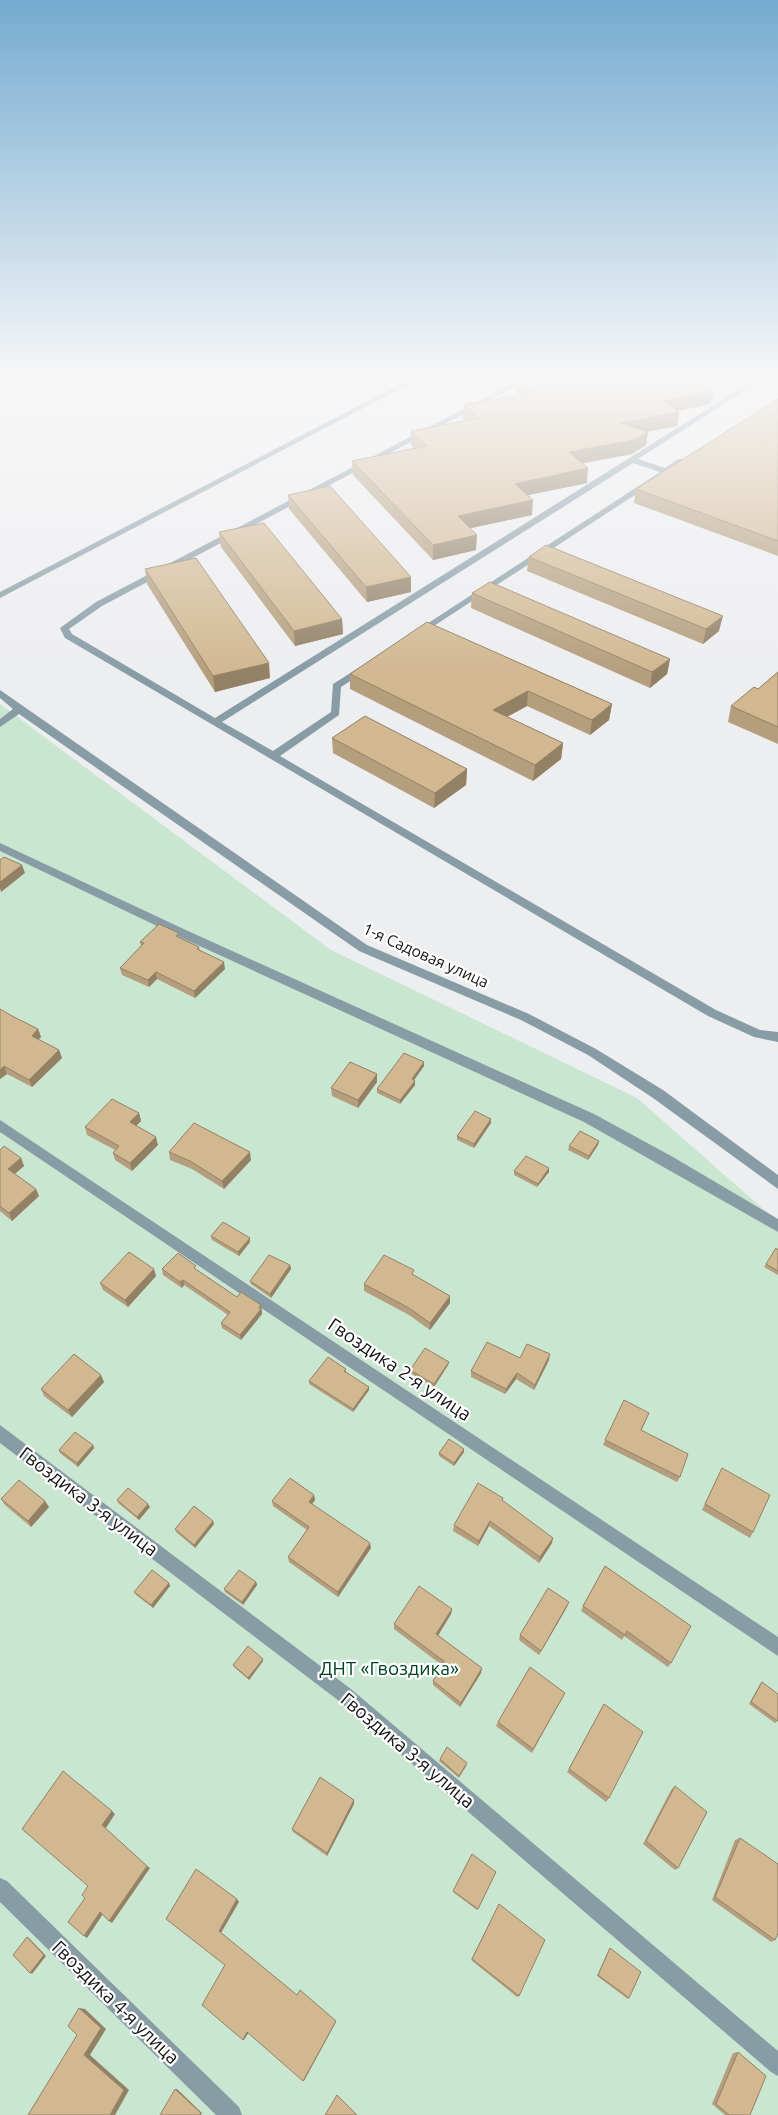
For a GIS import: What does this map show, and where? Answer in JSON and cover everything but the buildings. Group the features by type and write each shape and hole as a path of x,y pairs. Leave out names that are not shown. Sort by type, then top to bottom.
{"street":[{"path":"0,595 232,475"},
{"path":"345,475 99,604 64,628 68,636 217,721 712,1012 758,1034 778,1037"},
{"path":"217,721 609,475"},
{"path":"410,637 659,475"},
{"path":"274,755 336,714 336,686 369,664"},
{"name":"1-я Садовая улица","path":"0,693 19,709 363,948 525,1017 592,1052 658,1094 778,1183"},
{"path":"0,724 19,709"},
{"path":"0,847 184,934 589,1118 668,1161 778,1226"},
{"name":"Гвоздика 2-я улица","path":"0,1125 778,1648"},
{"name":"Гвоздика 3-я улица","path":"0,1433 344,1695 778,2066"},
{"name":"Гвоздика 4-я улица","path":"0,1888 231,2115"}],"green space":[{"name":"ДНТ «Гвоздика»","path":"0,704 331,950 637,1098 778,1222 778,2115 0,2115"}]}
